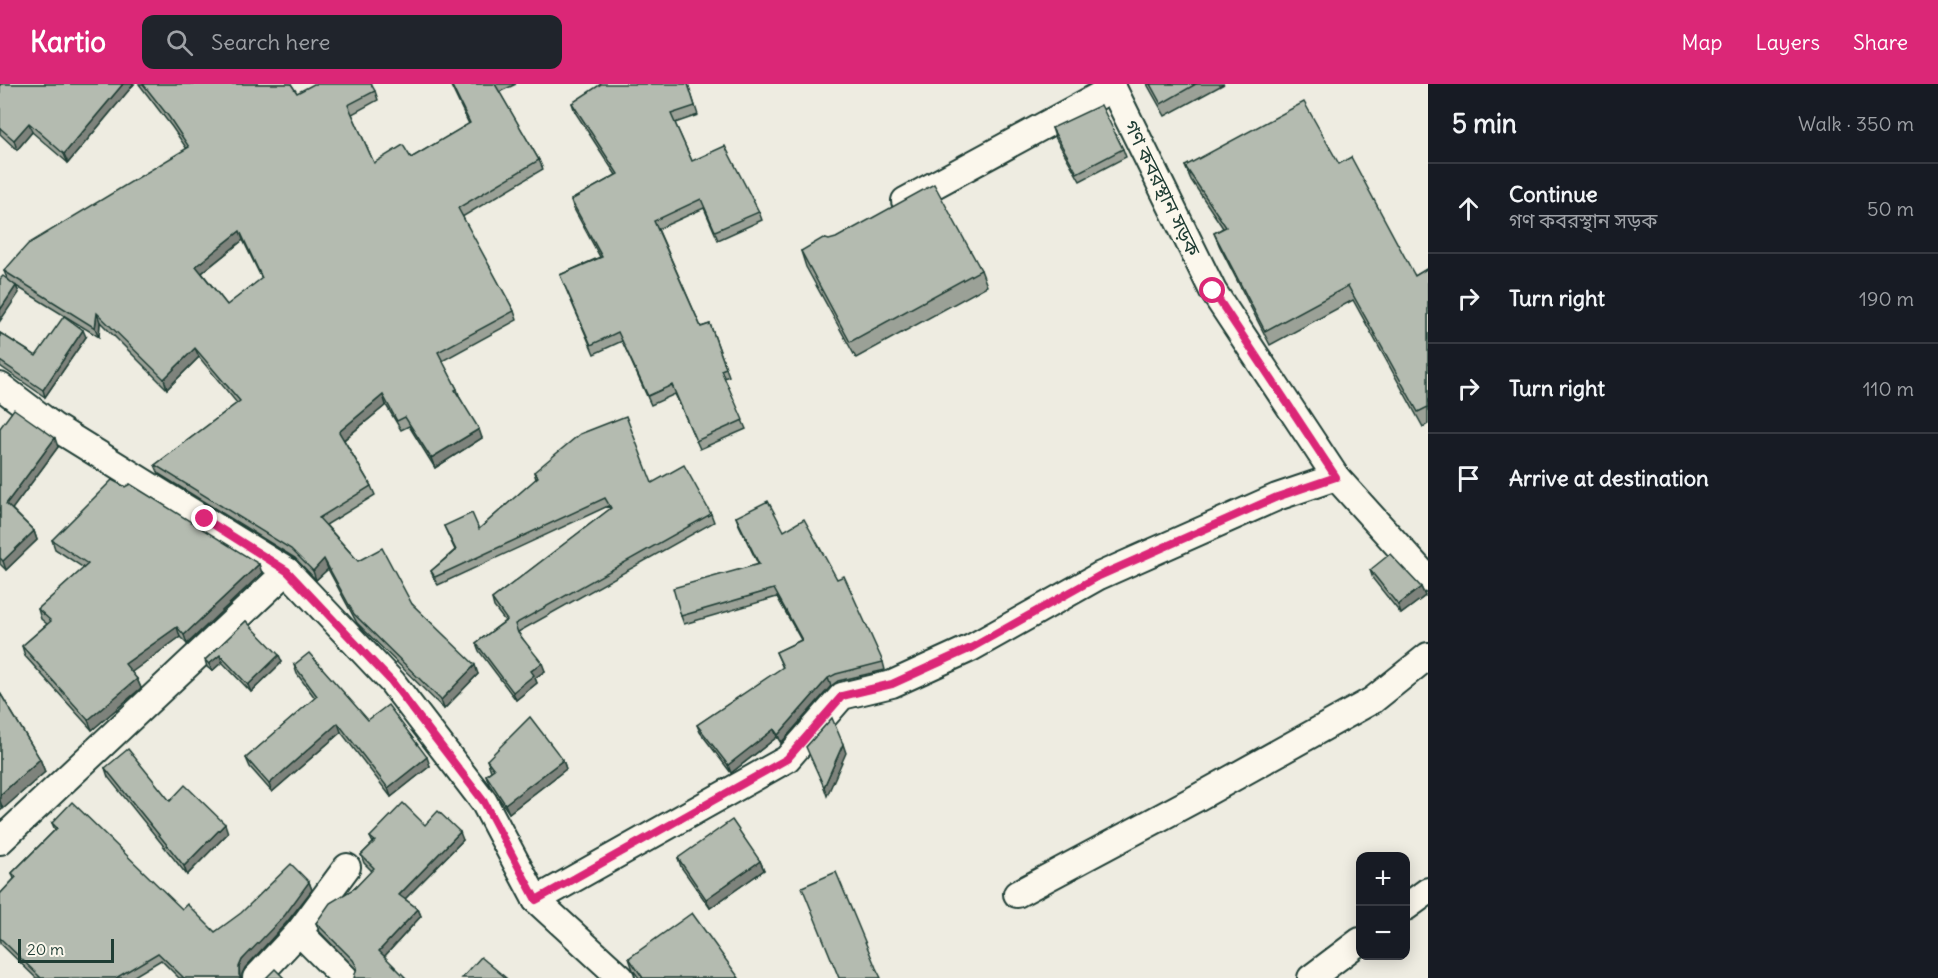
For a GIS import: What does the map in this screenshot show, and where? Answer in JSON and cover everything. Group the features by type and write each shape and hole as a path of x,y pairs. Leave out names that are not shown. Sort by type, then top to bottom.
{"street":[{"path":"888,210 1112,86"},
{"name":"গণ কবরস্থান সড়ক","path":"1112,86 1213,291 1336,477 1428,579"},
{"path":"0,386 53,426 287,571 392,682 484,802 536,900 621,978"},
{"path":"536,900 787,759 842,696 892,684 971,648 1099,576 1277,497 1336,477"},
{"path":"0,841 287,571"},
{"path":"1017,894 1373,700 1428,656"},
{"path":"256,978 299,932 347,867"},
{"path":"1409,906 1428,891"},
{"path":"299,932 345,978"},
{"path":"1311,978 1356,944"}],"building":[{"path":"0,84 123,84 64,154 29,123 14,140 0,128"},
{"path":"143,84 291,84 297,93 314,84 371,84 375,91 348,105 374,163 403,145 411,158 470,123 451,84 495,84 539,160 458,208 514,311 438,352 457,389 455,390 479,429 431,458 405,417 397,421 383,395 339,432 371,486 319,518 358,561 382,548 412,604 475,665 441,700 354,614 324,559 313,571 291,549 155,465 240,401 195,348 164,379 97,313 95,328 4,271 28,244 189,147","holes":["240,231 262,278 227,305 196,266"]},
{"path":"601,84 688,84 695,106 671,114 692,161 725,146 759,212 715,231 701,199 654,221 701,327 710,324 726,368 721,370 743,420 696,441 672,385 648,396 618,332 591,345 560,275 602,257 571,200 618,174 572,103"},
{"path":"1150,84 1196,84 1161,104"},
{"path":"1304,102 1339,164 1351,157 1415,276 1428,268 1428,407 1418,412 1348,286 1265,331 1214,233 1226,227 1185,166"},
{"path":"1101,105 1123,149 1077,173 1052,128"},
{"path":"934,184 981,270 850,342 801,251 823,238 829,240 836,238"},
{"path":"3,276 16,286 0,310 0,279"},
{"path":"64,316 83,330 43,390 0,361 0,333 36,356"},
{"path":"14,409 55,438 6,504 34,531 3,561 0,558 0,428"},
{"path":"626,416 652,483 684,465 711,514 515,624 518,633 542,663 531,671 534,675 513,692 476,643 507,620 492,599 611,508 605,498 435,577 431,571 456,550 444,526 472,513 479,529 538,477 534,472 580,434"},
{"path":"112,480 125,487 130,484 259,564 184,635 177,627 125,664 137,679 88,720 22,646 51,621 38,609 88,564 52,540"},
{"path":"768,501 784,531 804,519 837,579 844,576 883,662 828,678 778,735 774,729 728,765 697,725 783,667 776,652 802,640 774,589 681,616 673,588 759,564 736,517"},
{"path":"1390,554 1421,587 1398,605 1370,570"},
{"path":"246,621 279,655 248,685 220,655 209,664 205,660"},
{"path":"309,653 368,720 388,705 427,757 388,788 338,723 269,784 246,758 317,696 294,665"},
{"path":"0,693 40,759 0,795"},
{"path":"530,717 563,760 505,804 486,775 494,769 487,760"},
{"path":"832,718 843,744 824,787 806,747"},
{"path":"128,749 170,801 185,785 225,824 184,866 105,768"},
{"path":"72,802 182,909 187,904 215,932 241,913 291,864 309,882 285,915 242,960 239,967 241,978 184,978 158,953 116,978 41,978 0,938 0,894 16,877 12,873 57,828 52,823"},
{"path":"403,803 425,825 438,811 460,832 399,895 418,909 379,951 406,978 354,978 357,967 353,960 316,923 330,903 355,888 374,868 361,855 375,841 370,837"},
{"path":"732,820 760,861 706,899 678,858"},
{"path":"836,872 881,978 839,978 802,887"},
{"path":"692,913 739,978 643,978 629,958"},
{"path":"481,957 506,978 462,978"},
{"path":"275,969 284,978 266,978"}],"route":[{"path":"205,519 287,571 392,682 484,802 536,900 787,759 842,696 892,684 971,648 1099,576 1277,497 1336,477 1213,291"}]}
